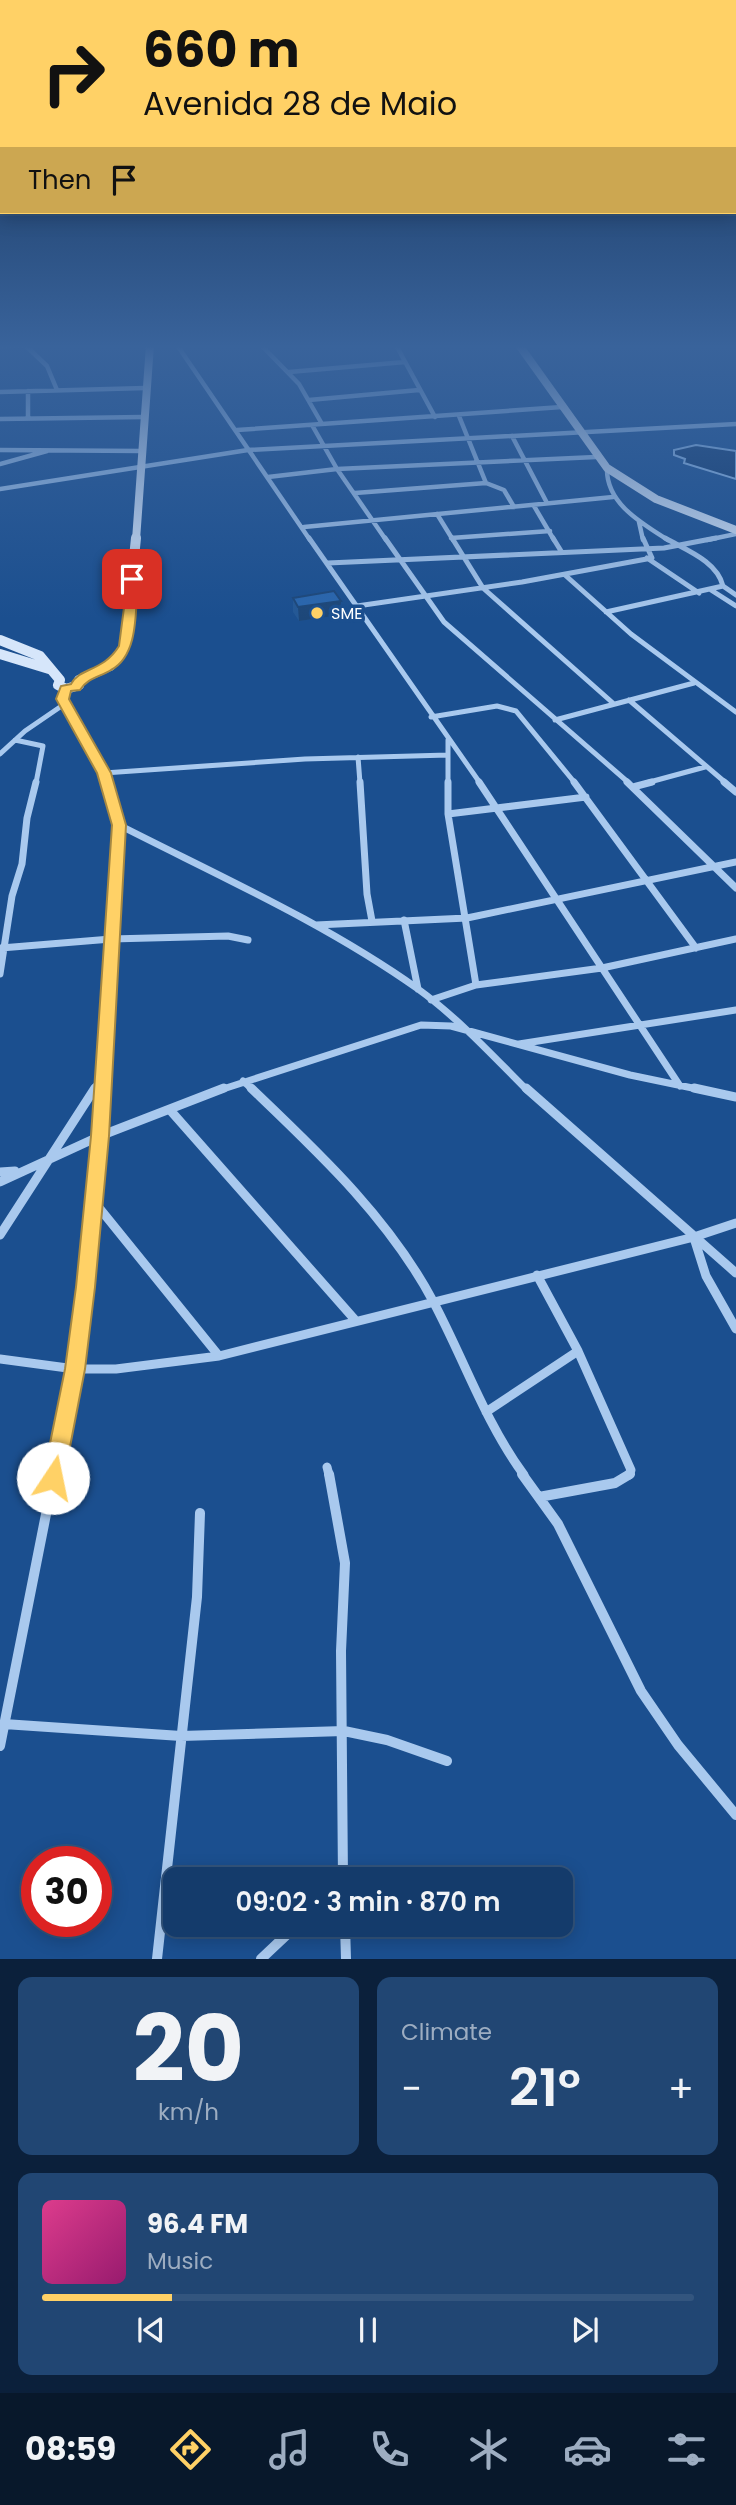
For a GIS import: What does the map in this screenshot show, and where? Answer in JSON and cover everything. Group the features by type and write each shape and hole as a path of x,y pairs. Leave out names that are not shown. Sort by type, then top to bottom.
{"street":[{"path":"0,640 30,649 40,656 63,684 75,687 79,680 110,666 125,646 143,436"},
{"path":"241,436 431,717 500,810 680,1086"},
{"path":"318,436 397,558 444,622 633,788 736,888"},
{"path":"0,489 248,450 493,436"},
{"path":"512,436 547,503"},
{"path":"581,436 607,468 656,499 736,532"},
{"path":"467,437 486,484"},
{"path":"0,450 142,451"},
{"path":"0,464 51,450"},
{"path":"268,477 337,469 596,457"},
{"path":"607,468 605,476 613,498 639,522 680,544 720,574 723,586 736,595"},
{"path":"355,493 486,484 500,486 507,491 514,507"},
{"path":"304,527 613,498"},
{"path":"534,506 561,551"},
{"path":"437,514 460,555 483,588 614,704"},
{"path":"357,606 565,575 653,556 645,548 639,522"},
{"path":"451,538 550,531"},
{"path":"328,563 645,548 680,544 736,532"},
{"path":"646,557 698,593"},
{"path":"565,575 694,683 736,712"},
{"path":"606,612 723,586"},
{"path":"711,590 736,606"},
{"path":"0,654 49,669"},
{"path":"555,720 694,683"},
{"path":"0,1746 75,1369 100,1136 119,825 104,773 63,705 63,684"},
{"path":"629,700 670,732 705,767 736,792"},
{"path":"0,754 63,705"},
{"path":"431,717 497,706 511,709 586,797 696,948"},
{"path":"0,974 1,948 9,924 12,896 22,864 27,818 44,752 43,746 15,740"},
{"path":"448,740 448,814 476,985"},
{"path":"104,773 358,757 448,755"},
{"path":"358,757 367,894 372,921"},
{"path":"633,788 705,767"},
{"path":"448,814 500,810 586,797"},
{"path":"119,825 314,925 418,989 468,1030 545,1108 736,1273"},
{"path":"314,925 467,918 559,901 736,862"},
{"path":"404,920 418,989"},
{"path":"1,948 111,939 228,936 248,940"},
{"path":"431,1000 476,985 602,968 736,939"},
{"path":"515,1045 736,1010"},
{"path":"0,1182 100,1136 243,1081 408,1028 436,1024 680,1086 736,1097"},
{"path":"0,1235 53,1157 102,1075"},
{"path":"243,1081 321,1154 394,1237 433,1301 486,1412 558,1524 641,1691 678,1745 736,1815"},
{"path":"170,1110 356,1321"},
{"path":"0,1172 20,1171"},
{"path":"92,1199 219,1356"},
{"path":"0,1359 75,1369 116,1369 219,1356 694,1237 736,1223"},
{"path":"694,1237 706,1276 736,1329"},
{"path":"537,1275 578,1351 631,1470 630,1475 615,1483 539,1497"},
{"path":"486,1412 578,1351"},
{"path":"327,1467 335,1494 345,1563 341,1651 344,1867"},
{"path":"157,1959 197,1597 200,1513"},
{"path":"4,1724 181,1736 344,1731 387,1740 447,1761"},
{"path":"261,1959 284,1937"},
{"path":"345,1937 346,1959"}],"water":[{"path":"696,445 736,451 736,479 684,463 685,459 674,455 674,450"}],"building":[{"path":"334,591 341,601 298,607 293,598"}],"place":[{"name":"SME","path":"317,613"}],"route":[{"path":"53,1478 75,1369 86,1287 92,1199 100,1136 119,825 114,798 104,773 62,699 66,688 75,687 79,685 79,680 110,666 125,646 132,579"}]}
